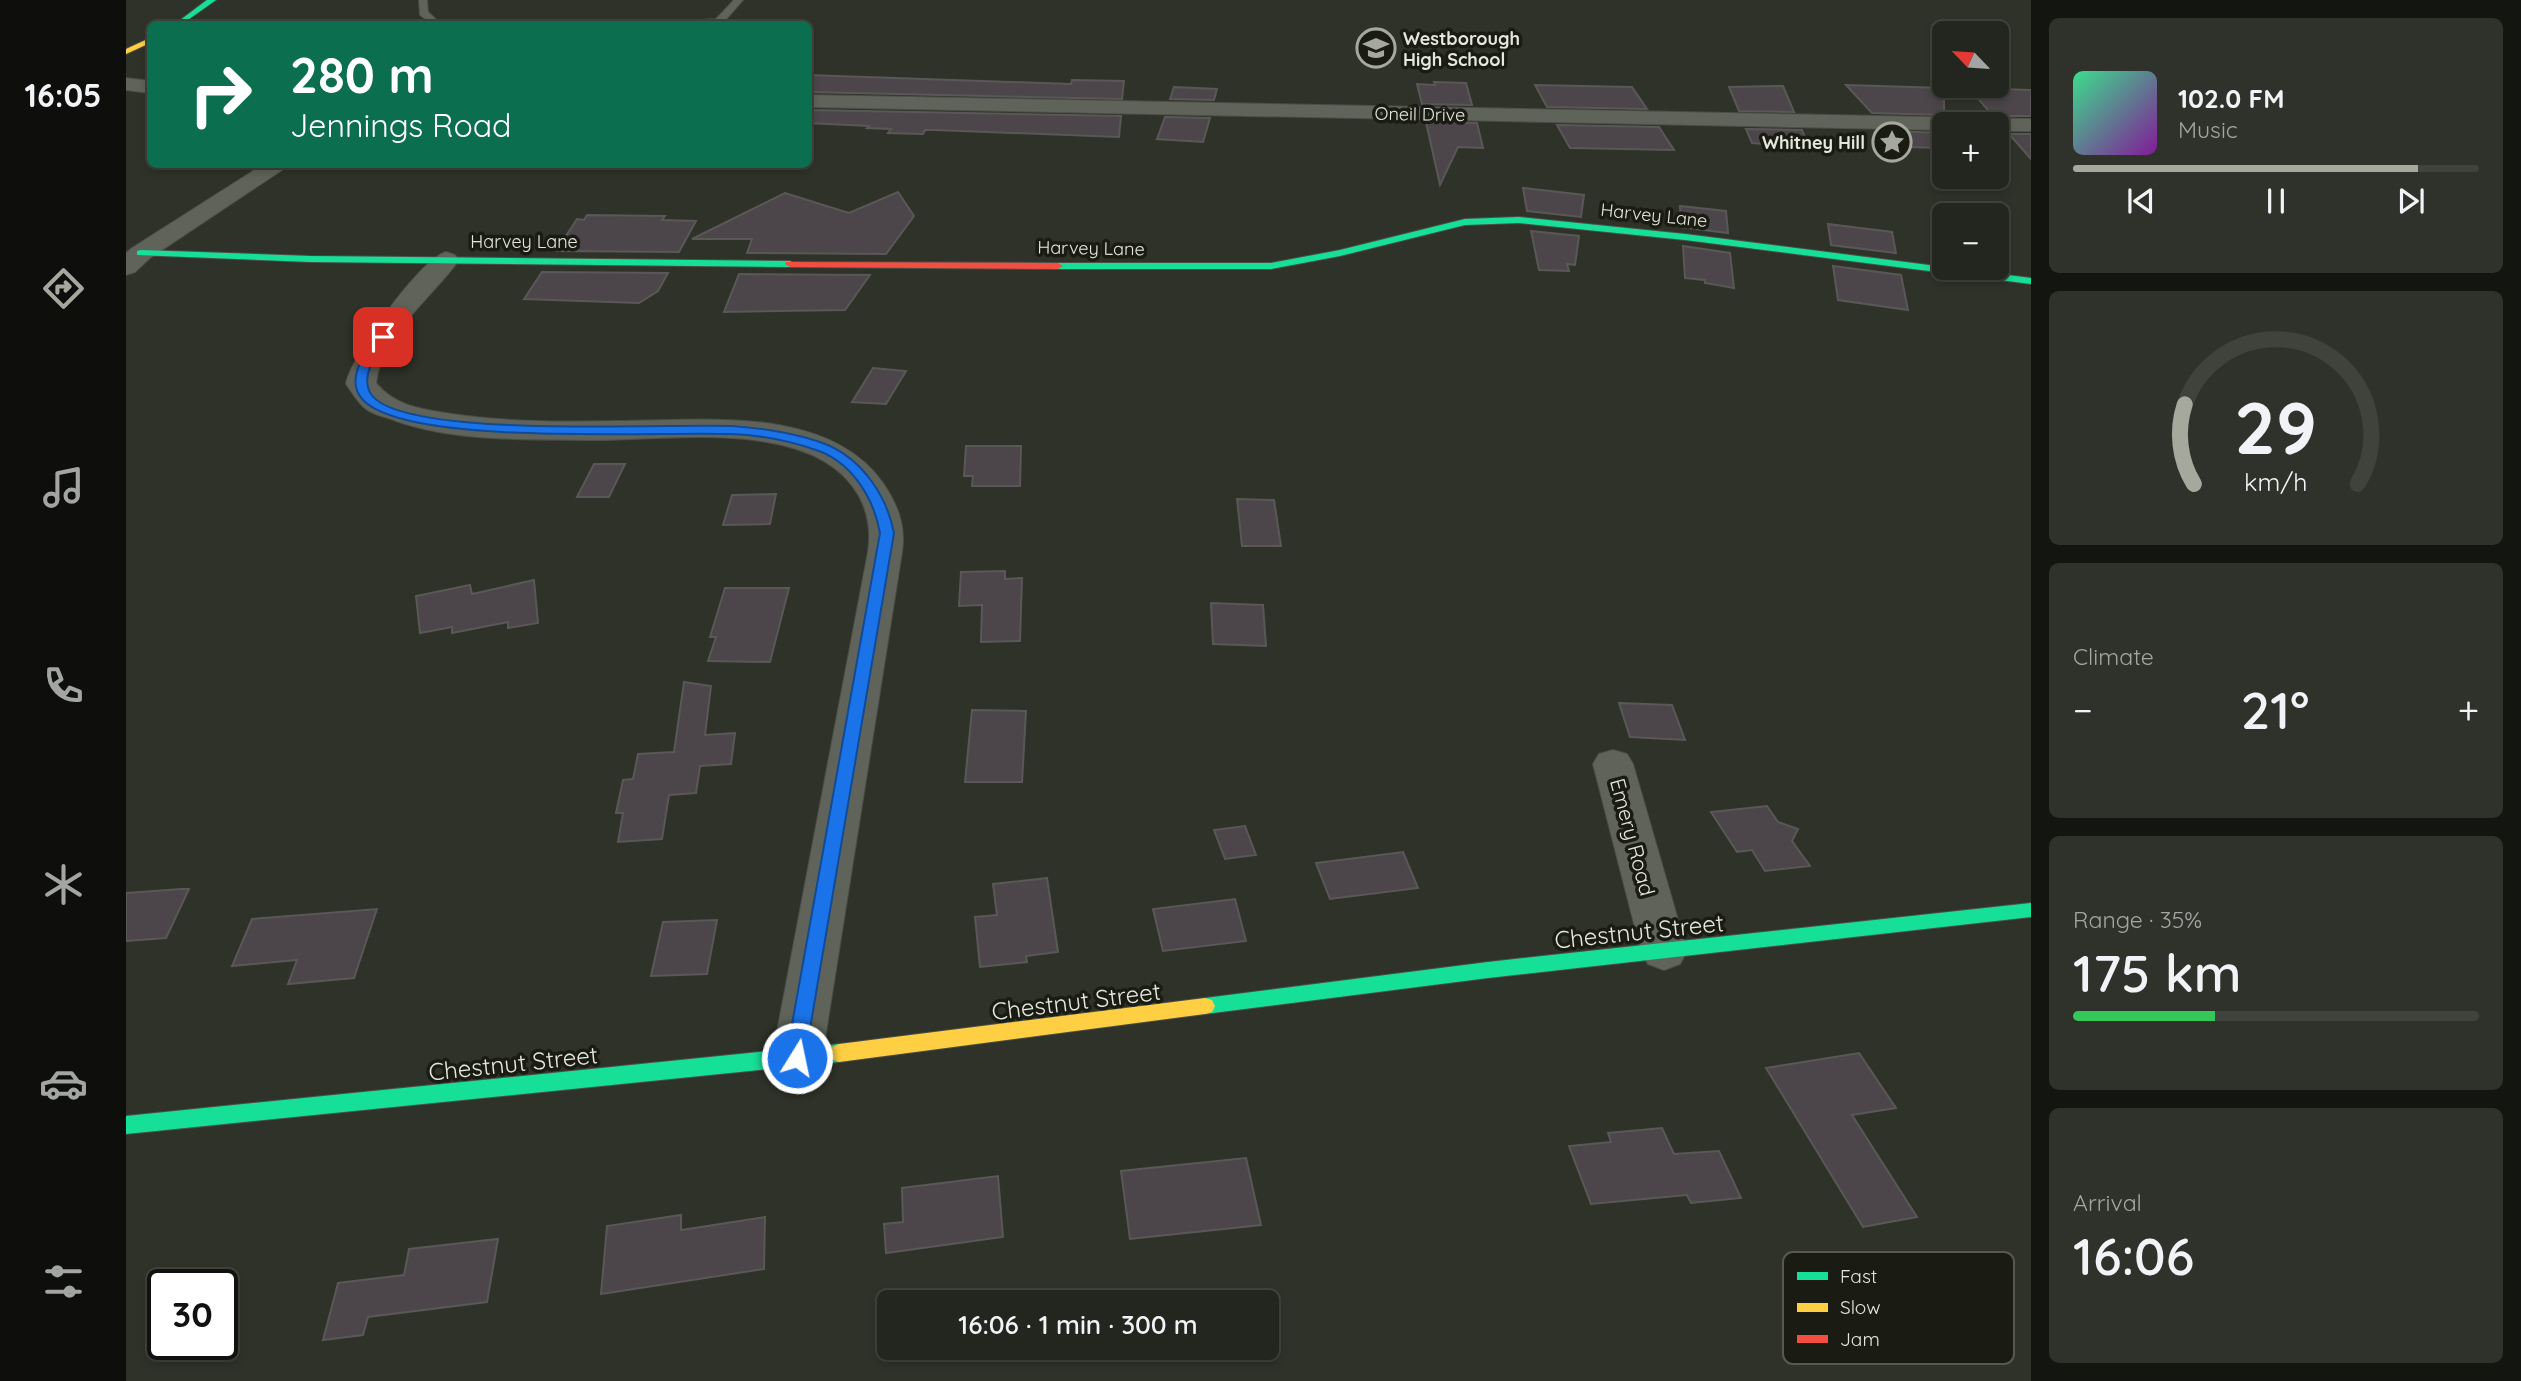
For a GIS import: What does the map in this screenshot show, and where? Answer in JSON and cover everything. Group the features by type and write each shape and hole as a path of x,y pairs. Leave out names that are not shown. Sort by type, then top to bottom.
{"street":[{"path":"182,21 212,0"},
{"path":"126,52 147,42"},
{"path":"126,84 147,87"},
{"name":"Oneil Drive","path":"812,101 2031,125"},
{"path":"134,260 274,168"},
{"name":"Harvey Lane","path":"134,260 1259,267 1340,253 1465,222 1519,220 1698,239 2031,281"},
{"path":"446,260 367,357 361,383 366,396 378,407 404,416 450,425 539,429 732,430 770,434 826,449 841,458 859,473 883,513 887,533 873,626 797,1058"},
{"name":"Emery Road","path":"1613,764 1664,951"},
{"name":"Chestnut Street","path":"126,1125 797,1058 1664,951 2031,910"}],"lane":[{"path":"430,0 423,0 423,13 433,21"},
{"path":"720,21 739,0"}],"building":[{"path":"812,75 1071,84 1072,80 1124,81 1122,99 812,92"},
{"path":"1434,82 1466,83 1472,105 1422,104 1417,84 1435,85"},
{"path":"1535,85 1632,87 1647,109 1547,107"},
{"path":"1846,85 1932,88 1932,98 1944,98 1944,112 1932,112 1932,115 1872,113"},
{"path":"1783,86 1794,112 1739,111 1729,87"},
{"path":"1174,87 1217,89 1214,100 1170,99"},
{"path":"2009,89 2031,90 2031,116 2009,116 2009,112 1990,112 1978,98 2009,98"},
{"path":"812,110 1121,116 1119,137 935,130 925,130 923,134 888,133 891,129 867,128 869,126 812,123"},
{"path":"1165,117 1210,118 1203,142 1157,139"},
{"path":"1426,122 1477,123 1483,148 1458,147 1440,185"},
{"path":"1557,125 1659,127 1674,150 1570,148"},
{"path":"1746,129 1802,130 1809,148 1752,143"},
{"path":"1889,131 1932,133 1932,148 1903,147"},
{"path":"2009,134 2031,134 2031,159"},
{"path":"1523,188 1584,195 1581,217 1527,211"},
{"path":"898,192 914,216 886,254 747,253 752,239 692,239 785,193 849,213"},
{"path":"1680,206 1726,211 1728,233 1681,227"},
{"path":"587,215 665,216 662,220 696,221 679,252 556,251 577,219 584,220"},
{"path":"1828,224 1892,232 1896,253 1831,245"},
{"path":"1531,231 1579,236 1575,265 1567,264 1569,271 1539,270"},
{"path":"1683,246 1730,253 1734,288 1685,278"},
{"path":"1833,266 1901,275 1908,310 1838,300"},
{"path":"542,272 668,273 658,291 639,303 524,299"},
{"path":"739,274 870,275 845,310 724,312"},
{"path":"873,368 906,371 886,404 852,402"},
{"path":"966,446 1021,446 1020,486 972,486 973,476 964,476"},
{"path":"594,464 625,464 609,497 577,497"},
{"path":"776,494 770,524 723,525 732,495"},
{"path":"1237,499 1274,500 1281,546 1242,546"},
{"path":"1005,571 1005,579 1022,578 1020,641 981,642 982,605 959,606 961,572"},
{"path":"534,580 538,623 508,628 508,622 452,633 452,627 420,633 416,596 470,585 472,594"},
{"path":"725,588 789,588 770,662 708,661 716,637 710,637"},
{"path":"1211,603 1263,605 1266,646 1213,644"},
{"path":"684,682 711,686 705,735 735,733 731,764 700,766 696,793 669,795 662,839 618,842 623,813 616,813 623,780 633,779 638,754 674,752"},
{"path":"1619,703 1672,705 1685,740 1630,737"},
{"path":"972,710 1026,711 1022,782 965,782"},
{"path":"1767,806 1778,822 1798,829 1792,841 1810,866 1765,871 1752,850 1737,852 1711,812"},
{"path":"1245,826 1256,855 1225,859 1214,830"},
{"path":"1403,852 1418,888 1330,899 1316,863"},
{"path":"1047,878 1058,952 1026,956 1027,962 980,967 975,917 997,915 993,884"},
{"path":"189,889 166,938 126,941 126,893"},
{"path":"1235,899 1246,941 1163,951 1153,909"},
{"path":"377,909 354,978 288,984 297,960 232,966 252,919"},
{"path":"717,920 707,974 651,976 663,922"},
{"path":"1859,1053 1896,1108 1852,1115 1917,1217 1863,1227 1766,1068"},
{"path":"1662,1128 1674,1154 1719,1151 1741,1198 1691,1203 1687,1195 1591,1204 1569,1146 1611,1142 1608,1133"},
{"path":"1246,1158 1261,1225 1130,1239 1121,1171"},
{"path":"998,1176 1003,1237 886,1253 884,1224 903,1222 902,1188"},
{"path":"681,1215 681,1230 765,1217 764,1269 601,1294 607,1226"},
{"path":"498,1239 487,1302 368,1317 363,1335 323,1340 338,1283 404,1275 409,1249"}],"traffic: fast":[{"path":"182,21 212,0"},
{"path":"1058,266 1271,266 1340,253 1465,222 1519,220 1685,237 2031,281"},
{"path":"141,253 310,259 790,264"},
{"path":"1205,1006 1488,970 2031,910"},
{"path":"126,1125 839,1053"}],"traffic: slow":[{"path":"126,52 147,42"},
{"path":"839,1053 1205,1006"}],"traffic: jam":[{"path":"790,264 1058,266"}],"place":[{"name":"Westborough High School","path":"1376,48"},
{"name":"Whitney Hill","path":"1892,142"}],"route":[{"path":"383,337 367,357 361,383 366,396 378,407 404,416 450,425 539,429 732,430 770,434 826,449 859,473 874,495 883,513 887,533 797,1058"}]}
